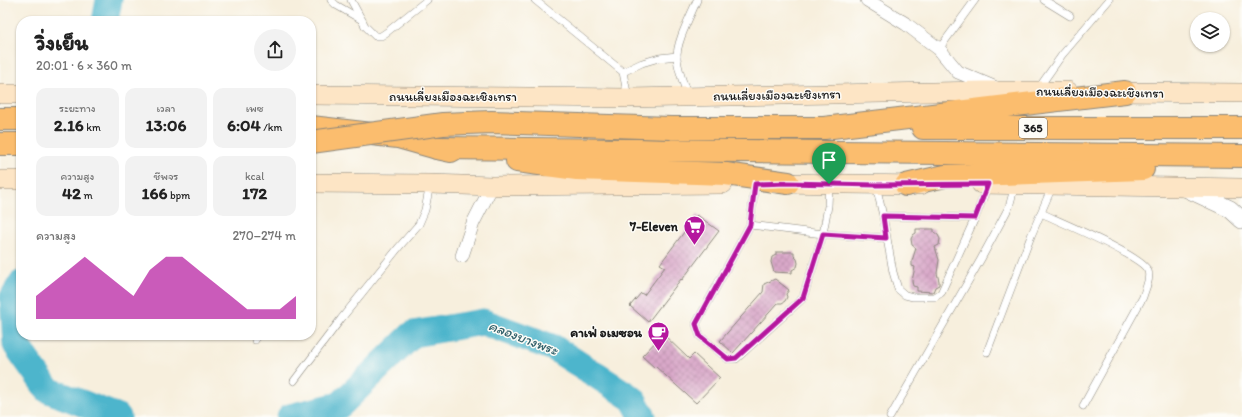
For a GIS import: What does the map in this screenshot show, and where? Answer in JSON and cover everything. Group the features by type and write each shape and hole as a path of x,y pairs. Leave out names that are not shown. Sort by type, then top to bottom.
{"highway":[{"path":"316,141 443,124 492,122 671,128 824,128 1124,92"},
{"path":"0,119 16,119"},
{"path":"316,128 398,137 437,148 577,169 726,174 788,183"},
{"name":"365","path":"824,128 1242,128"},
{"path":"0,144 16,144"},
{"name":"365","path":"437,148 1242,156"},
{"path":"906,185 945,176 1242,165"}],"main road":[{"name":"ถนนเลี่ยงเมืองฉะเชิงเทรา","path":"316,95 628,98 1036,91 1242,93"},
{"path":"0,94 16,94"},
{"path":"316,183 492,186 788,183 876,185 988,184 1242,188"}],"street":[{"path":"867,0 906,24 939,48 958,72 1003,92"},
{"path":"1184,93 1242,90"},
{"path":"462,256 473,223 492,186"},
{"path":"1182,187 1230,209 1242,220"}],"lane":[{"path":"331,0 336,5 362,20"},
{"path":"351,0 365,26 375,36 381,36 387,32 428,0"},
{"path":"535,0 623,72 628,98"},
{"path":"688,97 677,56 684,30 697,0"},
{"path":"939,48 975,0"},
{"path":"1044,0 1070,16"},
{"path":"1036,91 1062,55 1109,0"},
{"path":"623,72 642,63 659,58 677,56"},
{"path":"294,381 341,319 419,224 425,210 430,184"},
{"path":"755,184 750,225 696,324 700,336 728,359 736,358 803,298 823,234 828,206 829,184"},
{"path":"876,185 893,272 898,289 906,296 935,298 941,293 975,218 988,184"},
{"path":"890,417 1009,208 1015,185"},
{"path":"987,352 1028,243 1052,186"},
{"path":"1041,214 1088,234 1130,256 1143,264 1148,270 1149,278 1143,298 1083,406"},
{"path":"883,216 975,218"},
{"path":"750,225 823,234 886,238"}],"building":[{"path":"697,215 719,231 648,322 630,306 641,293 644,295 665,267 660,264"},
{"path":"916,229 934,229 934,232 940,239 939,245 935,247 939,260 937,273 939,285 935,287 933,292 917,291 917,287 913,286 912,281 915,267 912,266 912,261 916,248 912,245 911,239 916,233"},
{"path":"776,252 794,252 794,256 798,263 797,267 792,270 792,273 774,272 771,262 772,257 776,255"},
{"path":"775,279 789,290 786,294 787,297 785,301 778,303 733,353 720,341 763,292 764,284"},
{"path":"663,334 689,359 694,354 720,378 696,403 642,356"}],"waterway":[{"name":"คลองบางพระ","path":"106,16 109,0"},
{"name":"คลองบางพระ","path":"16,292 13,297 16,345 48,390 118,417"},
{"name":"คลองบางพระ","path":"290,417 340,405 413,334 483,322 554,348 633,399 643,417"}],"place":[{"name":"7-Eleven","path":"694,246"},
{"name":"คาเฟ่ อเมซอน","path":"658,352"}],"route":[{"path":"755,184 829,184 988,184 975,218 883,216 886,238 823,234 803,298 736,358 728,359 700,336 696,324 750,225 755,184"}]}
